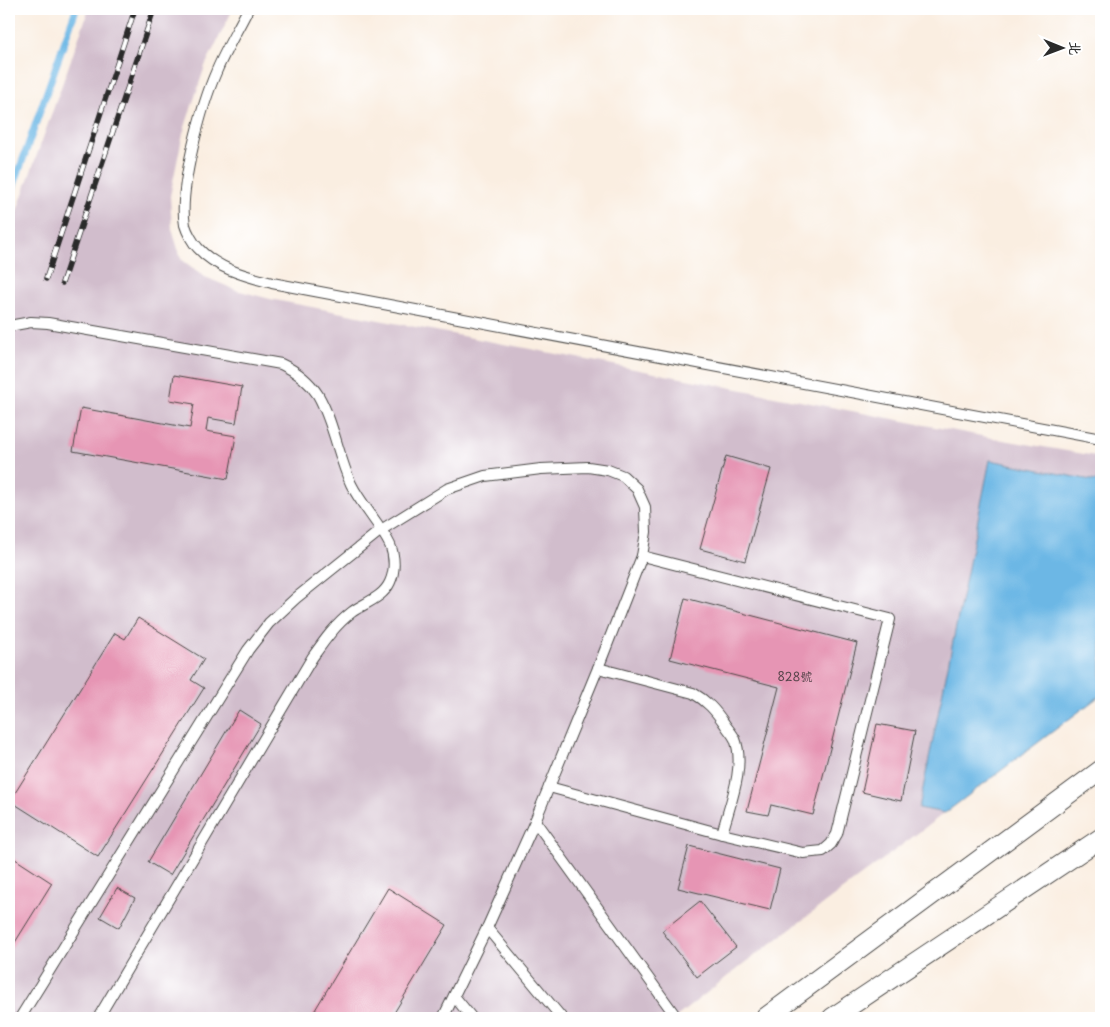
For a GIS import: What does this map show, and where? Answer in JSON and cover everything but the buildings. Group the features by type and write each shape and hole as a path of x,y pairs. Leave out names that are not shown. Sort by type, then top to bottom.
{"street":[{"path":"765,1018 1101,770"},
{"path":"832,1018 1101,838"}],"lane":[{"path":"248,9 217,71 196,135 184,197 185,226 197,248 216,263 241,274 272,283 1101,439"},
{"path":"9,326 31,322 48,323 281,364 294,370 306,380 318,395 328,416 351,483 364,507 391,546 395,566 389,584 377,598 352,612 332,630 312,658 98,1018"},
{"path":"20,1018 248,650 269,623 296,598 381,530 446,489 485,476 541,469 588,467 608,470 623,476 637,489 645,508 646,532 642,556 535,821 487,928 443,1018"},
{"path":"549,787 722,834 803,853 823,851 831,844 837,834 890,619 642,556"},
{"path":"598,668 693,693 706,700 715,710 734,738 739,768 722,834"},
{"path":"535,821 677,1018"},
{"path":"487,928 562,1018"},
{"path":"454,996 472,1018"}],"shaded area":[{"path":"89,9 233,9 205,66 183,133 170,196 172,229 181,259 205,277 236,290 270,299 992,438 1101,457 1101,695 675,1018 9,1018 9,233"}],"water":[{"path":"990,460 1101,482 1101,695 945,813 919,808"}],"waterway":[{"path":"9,199 76,9"}],"railway":[{"path":"46,279 135,9"},
{"path":"62,283 154,9"}]}
